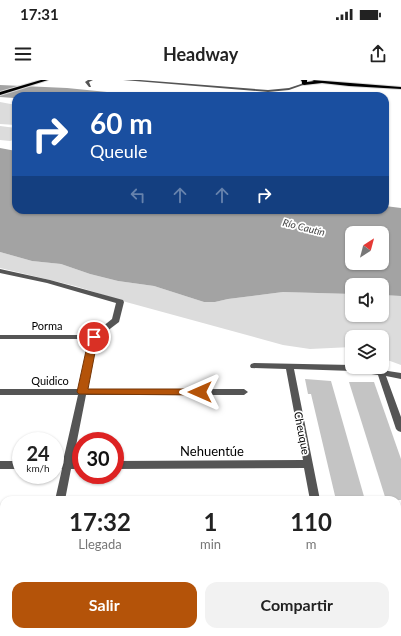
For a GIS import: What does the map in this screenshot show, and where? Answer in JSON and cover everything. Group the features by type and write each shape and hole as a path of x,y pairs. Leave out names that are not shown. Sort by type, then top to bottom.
{"main road":[{"path":"0,94 46,80"},
{"path":"314,80 331,81"},
{"path":"321,80 401,87"},
{"path":"304,82 331,81"}],"street":[{"path":"90,80 87,82 90,86"},
{"path":"125,80 268,91 289,89 304,82"},
{"path":"0,271 48,281 120,302 116,320 94,337 61,496"},
{"name":"Porma","path":"0,337 94,337"},
{"path":"254,366 345,368"},
{"name":"Cheuque","path":"289,366 314,496"},
{"path":"381,374 401,429"},
{"path":"388,374 401,376"},
{"name":"Quidico","path":"0,392 244,392"},
{"name":"Nehuentúe","path":"124,465 308,464"},
{"path":"0,465 12,465"},
{"path":"67,465 72,465"}],"shaded area":[{"path":"0,102 12,104 12,125 0,124"},
{"path":"0,126 12,128 12,140 0,140"},
{"path":"0,252 32,261 61,264 90,274 118,281 154,286 204,302 215,302 283,292 345,294 345,322 389,322 389,295 401,296 401,365 389,361 389,330 345,330 345,347 310,349 283,345 126,302 75,286 0,268"}],"water":[{"path":"0,85 67,88 107,92 12,92 12,98 0,97"},
{"name":"Río Cautín","path":"0,148 12,150 12,214 389,214 389,206 401,208 401,296 389,295 389,278 345,278 345,294 283,292 215,302 204,302 154,286 118,281 90,274 61,264 32,261 0,252"}],"building":[{"path":"305,379 331,381 364,496 335,496 311,394 308,394"},
{"path":"349,382 374,382 401,459 401,496 385,496"}],"route":[{"path":"94,337 82,392 200,392"}]}
